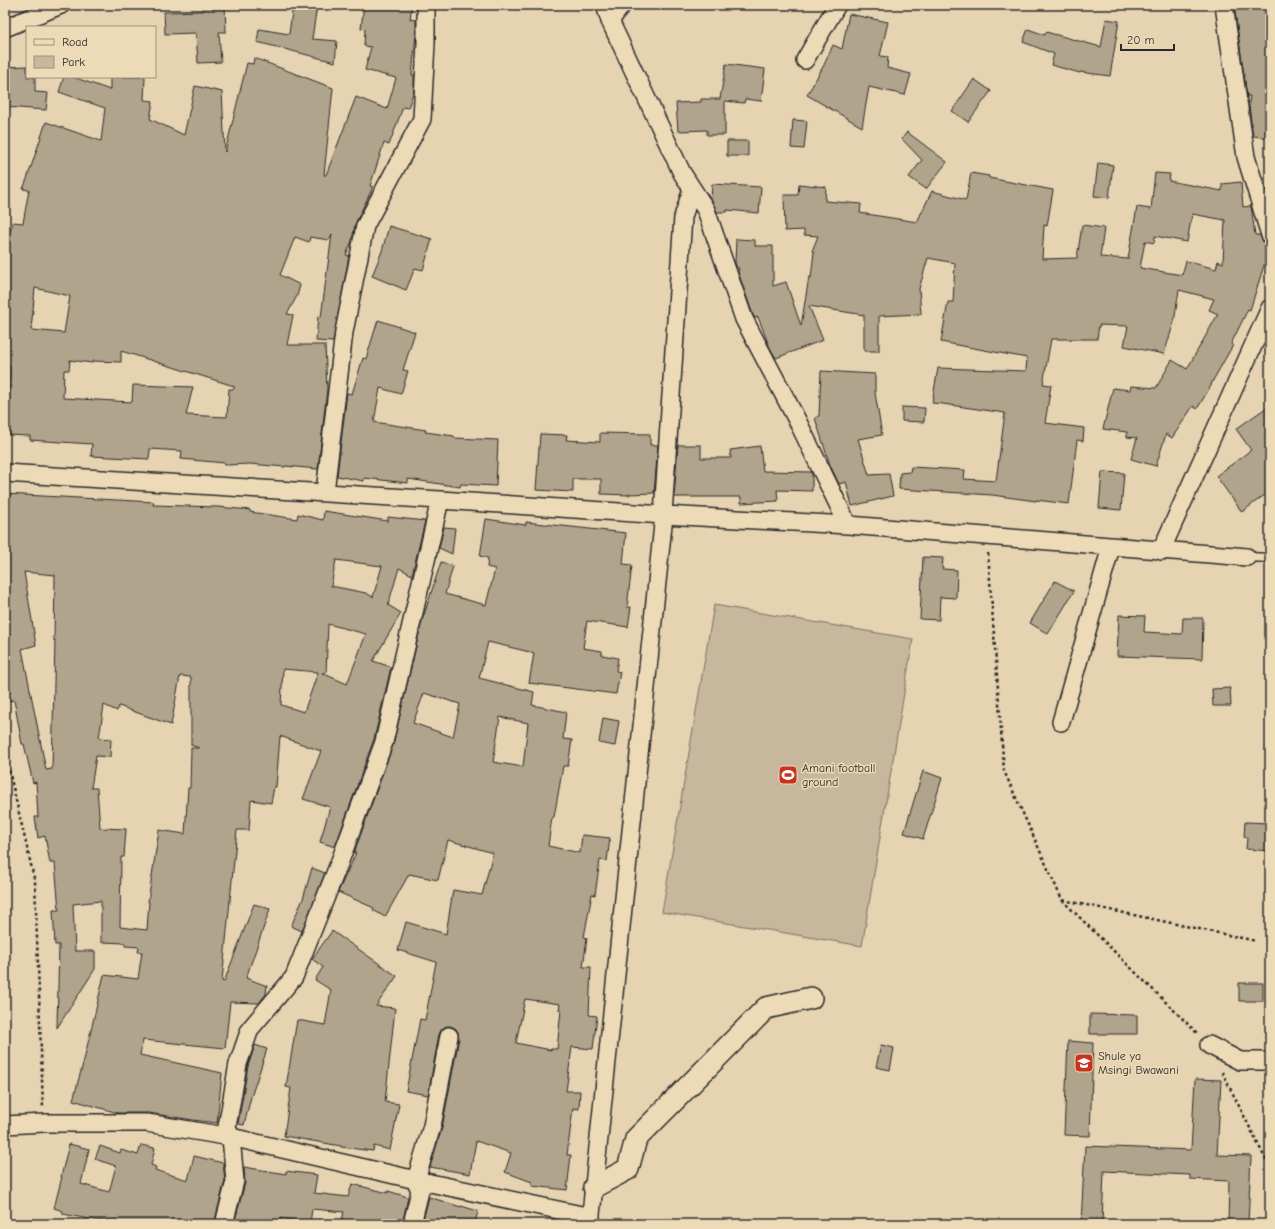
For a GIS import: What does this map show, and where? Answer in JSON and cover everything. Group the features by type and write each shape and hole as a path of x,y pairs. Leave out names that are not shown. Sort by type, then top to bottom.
{"street":[{"path":"5,28 62,5"},
{"path":"325,492 344,332 365,226 422,119 426,43 426,5"},
{"path":"622,5 608,13 682,173 706,210 744,319 798,422 848,525"},
{"path":"806,60 837,5"},
{"path":"1224,5 1246,157 1270,235"},
{"path":"5,1125 44,1123 147,1123 231,1136 590,1220 664,515 683,217 692,189"},
{"path":"1161,551 1270,308"},
{"path":"5,472 664,515 848,525 1247,557"},
{"path":"224,1224 235,1181 231,1136 227,1127 238,1064 250,1029 294,977 340,861 384,742 440,500"},
{"path":"1061,722 1111,547"},
{"path":"594,1187 628,1168 636,1139 766,1008 811,998"},
{"path":"412,1224 420,1190 416,1180 432,1126 448,1036"},
{"path":"1209,1045 1240,1061 1270,1061"}],"lane":[{"path":"1247,557 1270,558"}],"path":[{"path":"987,537 1004,771 1062,900 1209,1045 1270,1168"},
{"path":"5,753 35,882 44,1123"},
{"path":"1062,900 1256,941"}],"green space":[{"name":"Amani football ground","path":"714,605 913,639 862,946 662,912"}],"building":[{"path":"203,5 225,5 226,32 219,32 221,62 198,63 196,33 165,34 164,12 203,11"},
{"path":"293,5 317,5 312,39 337,41 335,62 257,42 259,29 289,34"},
{"path":"364,5 412,5 410,19 416,20 412,75 414,75 414,90 408,108 403,107 389,145 384,143 370,186 373,187 355,224 352,241 346,255 349,256 333,342 316,341 318,316 321,317 332,234 329,240 310,237 309,242 295,237 280,275 300,285 297,296 287,314 293,315 287,345 325,345 327,389 318,469 250,464 225,465 225,463 181,459 182,451 150,449 149,459 91,456 92,444 30,440 30,436 9,435 10,367 5,367 5,249 13,222 23,223 29,190 23,189 46,122 101,141 105,108 59,92 64,78 76,78 110,90 110,78 145,78 144,100 153,101 150,119 184,135 195,86 222,92 225,152 247,63 253,64 254,58 333,88 324,175 326,175 356,97 387,109 396,78 365,70 371,47 364,46 365,29 361,28","holes":["35,288 70,296 64,333 31,330","121,351 234,386 234,389 229,389 227,417 186,415 193,387 133,385 132,402 63,398 64,370 69,370 70,360 92,363 93,361 121,362"]},
{"path":"1234,5 1270,5 1270,138 1253,136 1249,105 1250,96 1247,96"},
{"path":"849,14 888,22 880,56 888,57 887,68 911,74 905,95 869,87 862,127 807,95 824,65 833,45 842,49"},
{"path":"1106,19 1119,21 1110,76 1080,73 1051,65 1054,54 1023,42 1028,29 1045,35 1046,32 1101,47"},
{"path":"726,64 765,69 761,101 745,99 744,103 725,101 725,135 707,135 707,130 678,131 676,103 701,102 701,99 720,99"},
{"path":"26,66 26,78 35,78 35,92 48,93 46,110 5,107 5,67"},
{"path":"974,79 991,91 968,122 952,111"},
{"path":"793,120 807,121 804,149 791,148"},
{"path":"907,132 947,162 926,189 909,177 922,160 902,139"},
{"path":"727,141 748,141 748,156 727,156"},
{"path":"1098,163 1113,165 1109,198 1094,196"},
{"path":"971,173 989,176 989,178 1053,190 1047,226 1044,225 1042,259 1077,258 1082,225 1104,228 1100,257 1128,259 1137,207 1151,209 1155,173 1170,174 1169,181 1222,191 1222,184 1241,182 1243,207 1251,206 1255,235 1260,235 1265,244 1265,262 1250,310 1248,309 1231,344 1233,345 1197,409 1193,406 1172,438 1166,434 1156,466 1131,459 1137,438 1127,437 1127,432 1103,429 1113,388 1130,390 1131,386 1156,388 1172,360 1187,369 1218,314 1209,310 1214,299 1179,290 1174,322 1164,354 1124,346 1128,326 1099,325 1097,339 1051,339 1043,384 1051,385 1045,423 1084,428 1083,441 1077,440 1069,504 992,495 899,489 900,473 910,472 911,467 965,470 964,479 996,481 1005,413 932,403 938,368 1026,371 1027,358 941,342 948,302 953,302 955,263 928,258 919,289 921,314 879,316 879,351 864,351 864,315 809,306 823,340 776,358 770,348 758,317 755,318 753,315 738,272 739,268 737,268 735,263 736,239 755,240 755,246 773,246 773,286 786,282 801,326 809,277 811,278 814,252 812,251 818,236 804,235 804,230 785,231 784,195 798,195 799,184 826,187 825,201 861,204 860,213 917,222 932,191 966,200","holes":["1192,214 1225,220 1223,263 1218,261 1216,269 1186,261 1182,275 1140,268 1145,241 1154,243 1155,236 1187,242"]},
{"path":"712,184 761,187 759,213 727,210 727,212 717,212 711,199"},
{"path":"389,226 432,239 423,270 415,268 406,290 372,276 382,251"},
{"path":"378,320 415,332 403,370 408,371 401,394 380,388 374,422 426,430 425,432 454,436 454,438 498,440 496,486 461,484 460,487 408,479 408,483 364,478 364,481 337,476 347,393 352,394 363,358 366,359"},
{"path":"821,371 875,374 875,393 882,435 858,439 869,475 889,474 893,496 852,506 846,482 839,484 830,465 815,418 819,416"},
{"path":"1270,405 1270,491 1242,512 1216,476 1251,450 1236,429"},
{"path":"902,407 925,408 924,422 902,421"},
{"path":"600,433 650,434 650,445 658,445 654,493 629,495 601,494 601,479 573,479 573,492 536,490 540,434 567,435 566,440 600,442"},
{"path":"678,445 701,445 701,458 731,458 730,450 760,446 763,471 811,472 812,491 777,490 778,501 741,503 741,497 674,497"},
{"path":"1102,472 1124,473 1121,510 1099,508"},
{"path":"5,494 154,502 153,505 218,507 250,510 250,512 297,519 298,514 323,520 324,511 388,521 388,517 425,521 412,575 399,568 388,605 401,613 373,661 391,667 374,739 335,847 320,842 330,807 303,799 321,751 280,736 276,787 274,787 271,803 251,800 249,830 237,830 222,981 224,982 254,904 270,909 246,978 267,986 266,994 259,1003 230,1002 225,1048 143,1040 140,1055 222,1073 217,1123 149,1113 118,1113 73,1100 104,975 138,979 142,952 138,952 139,947 125,946 125,943 101,942 101,901 73,904 75,951 95,951 95,969 57,1028 59,945 55,945 53,910 59,910 55,863 50,863 45,836 38,838 35,817 38,817 36,782 33,783 24,744 22,744 14,700 7,701 5,693","holes":["336,560 382,566 373,597 366,593 331,586","24,572 55,575 52,769 46,770 22,649 36,645","328,624 366,634 347,684 322,673 326,673","283,669 318,672 304,712 281,705","180,676 191,677 191,745 199,748 191,748 190,788 188,788 185,834 159,830 148,902 147,930 120,927 121,857 124,857 126,829 100,828 97,788 91,788 96,756 110,757 111,739 99,738 104,705 117,711 119,706 171,725"]},
{"path":"486,519 526,525 526,522 626,533 623,564 632,565 627,607 631,607 628,627 587,621 583,648 602,651 602,655 618,658 616,671 620,672 616,694 529,683 534,653 488,642 479,678 534,692 532,705 566,712 563,739 572,740 568,766 563,766 554,817 552,817 548,846 580,853 582,835 610,838 607,861 600,860 595,895 592,894 584,937 587,938 583,967 591,967 589,1015 597,1016 593,1049 572,1047 566,1091 580,1091 579,1109 573,1108 567,1155 571,1155 567,1190 532,1186 532,1182 505,1172 511,1153 476,1141 470,1174 430,1167 442,1128 459,1038 458,1032 455,1028 446,1026 439,1034 428,1095 406,1091 420,1019 425,1020 436,962 398,950 406,922 446,934 453,890 482,895 493,853 448,840 438,880 409,874 385,917 373,910 374,908 338,892 356,853 354,853 393,745 422,621 441,562 453,566 445,594 486,605 495,569 487,567 488,558 480,556","holes":["424,693 460,704 453,737 413,723","500,717 528,723 523,767 493,762","525,999 560,1004 559,1010 561,1010 557,1049 551,1050 516,1043"]},
{"path":"444,527 455,528 452,554 439,548"},
{"path":"923,557 943,558 942,569 957,570 956,598 940,597 939,620 920,619"},
{"path":"1055,581 1074,591 1048,634 1030,623"},
{"path":"1119,615 1145,616 1144,632 1182,634 1183,618 1203,618 1202,659 1117,656"},
{"path":"1230,688 1231,706 1213,706 1212,689"},
{"path":"603,718 619,721 615,746 599,743"},
{"path":"923,771 942,778 923,839 904,833"},
{"path":"1245,822 1270,823 1270,851 1246,849 1247,838 1244,837"},
{"path":"312,868 325,873 302,931 291,926 303,899"},
{"path":"332,931 397,976 376,1006 395,1008 385,1102 399,1104 390,1150 374,1146 373,1151 341,1147 284,1136 291,1088 286,1087 297,1020 325,1025 331,990 315,980 323,967 312,959"},
{"path":"1239,983 1263,983 1263,1001 1239,1001"},
{"path":"1090,1014 1137,1015 1137,1034 1090,1034"},
{"path":"1068,1041 1093,1043 1090,1136 1064,1135"},
{"path":"255,1045 267,1049 251,1097 244,1125 238,1124 248,1066"},
{"path":"881,1045 894,1048 890,1070 876,1067"},
{"path":"1195,1079 1221,1080 1217,1155 1251,1156 1248,1224 1228,1224 1229,1181 1190,1179 1190,1175 1104,1171 1102,1224 1081,1224 1085,1146 1191,1150"},
{"path":"69,1144 89,1149 81,1184 109,1192 116,1166 95,1159 100,1146 120,1153 121,1150 138,1155 141,1145 155,1148 151,1165 156,1167 155,1170 188,1180 194,1156 223,1163 225,1180 214,1224 113,1224 100,1220 63,1214 63,1211 54,1208"},
{"path":"244,1167 286,1174 286,1171 317,1175 314,1193 348,1197 352,1184 388,1193 388,1191 408,1197 402,1224 341,1224 344,1212 312,1209 310,1223 281,1218 279,1224 263,1224 244,1220 243,1224 234,1224 245,1183"},
{"path":"429,1197 478,1211 475,1224 422,1224"}],"place":[{"name":"Amani football ground","path":"788,775"},
{"name":"Shule ya Msingi Bwawani","path":"1084,1063"}]}
